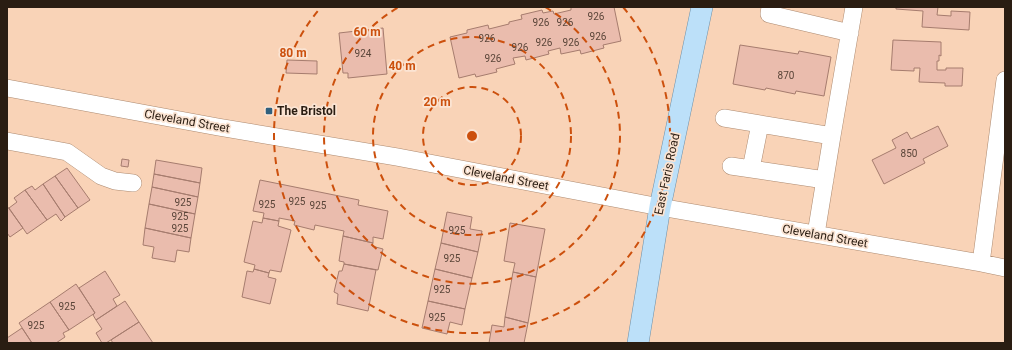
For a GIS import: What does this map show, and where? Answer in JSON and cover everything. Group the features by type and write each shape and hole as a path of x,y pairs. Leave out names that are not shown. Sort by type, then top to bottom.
{"main road":[{"name":"East Faris Road","path":"638,343 660,207 702,7"}],"street":[{"path":"770,7 769,14 850,33"},
{"path":"816,234 854,7"},
{"path":"981,263 1005,80"},
{"name":"Cleveland Street","path":"7,88 218,127 397,157 660,207 1005,268"},
{"path":"724,118 832,136"},
{"path":"751,169 760,124"},
{"path":"7,141 67,152 101,176 134,183"},
{"path":"731,166 825,180"}],"building":[{"path":"571,7 614,7 621,41 603,45 604,48 581,54 580,50 561,54 560,48 548,51 549,54 526,60 525,56 513,58 515,64 496,69 497,72 476,77 475,74 459,78 450,37 467,33 467,30 488,25 489,29 509,24 509,22 522,19 521,15 542,10 543,13 553,11 554,14 571,10"},
{"path":"896,7 938,7 937,15 951,16 951,11 970,12 969,30 922,27 923,11 896,9"},
{"path":"383,28 387,74 348,78 348,73 343,73 339,33"},
{"path":"893,40 941,42 941,56 939,55 939,61 937,61 937,70 946,70 946,68 963,68 962,86 945,86 945,83 919,82 920,68 914,68 914,71 891,70"},
{"path":"740,45 798,54 799,51 831,57 824,96 796,91 795,94 766,88 765,90 733,84"},
{"path":"287,60 317,61 317,74 286,73"},
{"path":"938,126 948,146 923,159 925,163 884,184 872,160 896,148 892,140 907,132 911,139"},
{"path":"122,159 129,160 128,167 121,166"},
{"path":"156,160 202,168 200,183 154,174"},
{"path":"67,168 90,200 78,208 55,176"},
{"path":"154,174 200,183 198,197 152,187"},
{"path":"55,176 78,208 65,217 43,184"},
{"path":"260,180 359,200 358,205 388,211 383,239 373,237 373,243 343,236 344,231 315,225 314,230 294,225 295,221 279,218 279,221 263,218 264,213 253,211"},
{"path":"43,184 65,217 61,221 56,214 47,220 25,190 32,186 35,190"},
{"path":"152,187 198,197 195,214 149,204"},
{"path":"25,190 47,220 27,234 9,208 17,202 14,198"},
{"path":"149,204 195,214 191,238 145,228"},
{"path":"7,206 23,228 10,237 7,233"},
{"path":"447,212 472,217 470,229 482,231 478,252 441,243"},
{"path":"263,218 279,221 278,226 291,230 281,272 270,270 269,273 254,269 255,265 244,262 253,221 262,223"},
{"path":"510,223 545,229 536,277 513,272 515,263 504,261"},
{"path":"145,228 191,238 189,252 177,250 175,262 152,258 154,247 143,245"},
{"path":"343,236 373,243 372,246 383,249 378,270 344,264 344,262 339,261"},
{"path":"441,243 478,252 472,278 435,269"},
{"path":"344,264 376,270 368,311 337,304 338,294 334,292 339,271 342,271"},
{"path":"254,269 269,273 268,277 276,279 270,304 242,297 247,271 253,272"},
{"path":"435,269 472,278 465,309 428,301"},
{"path":"105,271 120,295 113,299 117,306 96,320 93,315 95,313 79,288"},
{"path":"513,272 536,277 528,323 505,317"},
{"path":"76,284 95,313 69,330 50,302"},
{"path":"125,301 139,322 106,343 102,343 96,333 102,329 96,320"},
{"path":"428,301 465,309 462,325 450,322 447,334 422,328"},
{"path":"50,302 69,330 63,333 65,337 56,343 32,343 19,323"},
{"path":"505,317 528,323 524,343 489,343 492,325 504,327"},
{"path":"139,322 153,343 113,343 111,340"},
{"path":"22,328 32,343 7,343 7,338"}],"place":[{"name":"The Bristol","path":"269,111"}]}
